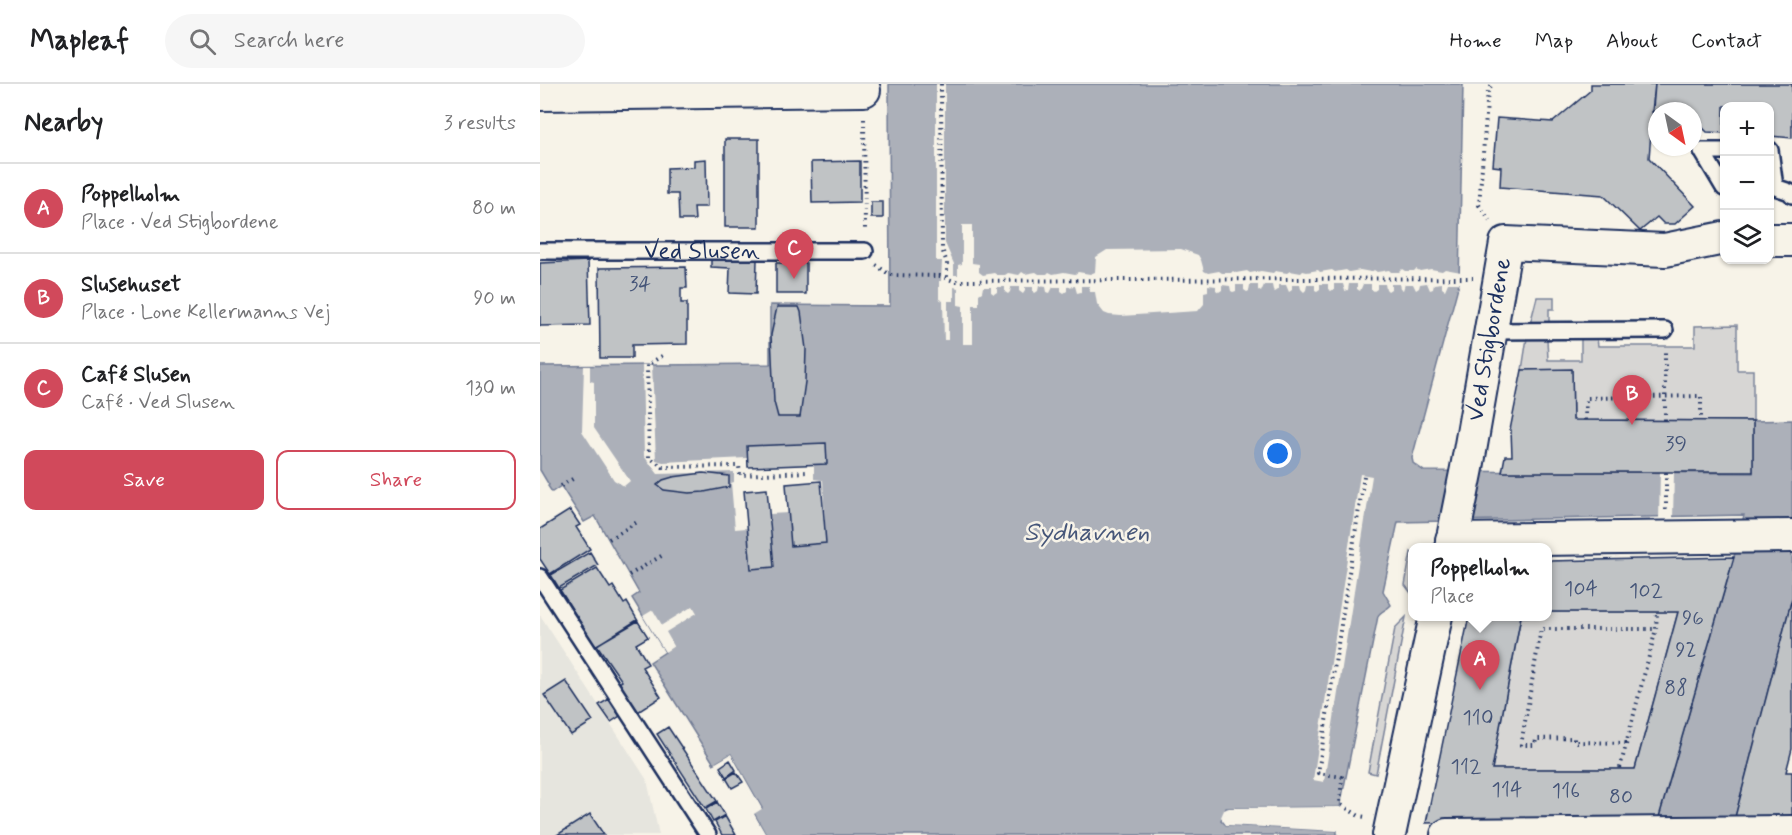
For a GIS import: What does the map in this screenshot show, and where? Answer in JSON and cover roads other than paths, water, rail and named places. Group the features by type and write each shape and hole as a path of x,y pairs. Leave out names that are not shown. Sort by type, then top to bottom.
{"street":[{"path":"540,94 864,90"},
{"name":"Ved Stigbordene","path":"1453,538 1506,243 1665,250 1720,239"},
{"path":"1774,240 1792,240"},
{"path":"1453,538 1792,536"},
{"path":"1389,835 1435,621"},
{"path":"1447,835 1792,832"}],"lane":[{"path":"1720,151 1702,151 1720,180"},
{"path":"1771,156 1775,187 1790,192 1792,195"},
{"name":"Ved Slusen","path":"540,251 865,250"},
{"path":"1490,331 1665,330"},
{"path":"540,577 708,835"}],"water":[{"name":"Sydhavnen","path":"889,84 1463,84 1459,283 1412,458 1413,463 1424,471 1753,473 1753,421 1792,420 1792,598 1734,821 1657,835 1659,817 1744,515 1398,522 1383,591 1391,605 1378,616 1340,807 1226,808 1221,820 1226,825 1337,831 1337,835 766,835 754,813 762,808 731,754 714,764 650,662 665,652 632,598 639,593 595,516 584,522 561,486 552,492 540,470 540,366 770,364 770,305 890,306"}],"place":[{"name":"Café Slusen","path":"794,279"},
{"name":"Slusehuset","path":"1632,425"},
{"name":"Poppelholm","path":"1480,690"}]}
